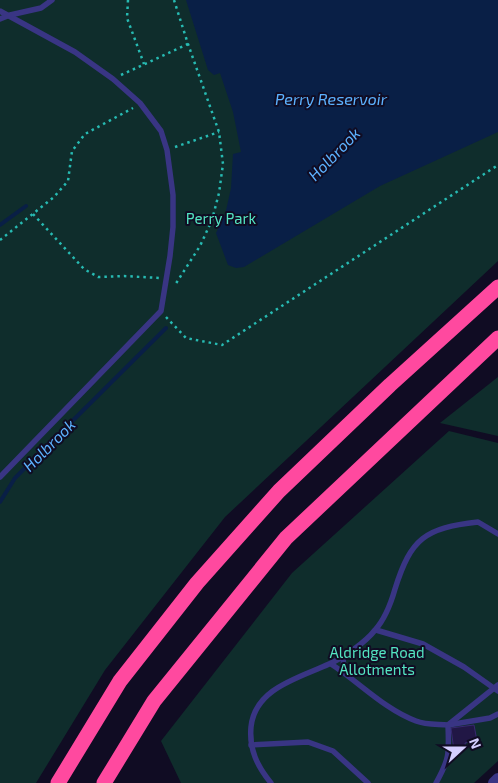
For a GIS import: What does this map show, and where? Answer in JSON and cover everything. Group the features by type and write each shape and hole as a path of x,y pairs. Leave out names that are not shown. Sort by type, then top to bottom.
{"highway":[{"path":"58,783 120,680 197,583 279,491 390,385 498,287"},
{"path":"104,783 154,701 286,538 498,338"}],"street":[{"path":"494,783 498,779"}],"lane":[{"path":"0,19 41,8 52,0"},
{"path":"0,11 75,52 113,79 140,103 160,131 167,150 173,195 173,227 168,278 161,311 0,478"},
{"path":"270,783 256,761 251,745 252,722 257,706 266,695 306,673 331,664 363,642 376,630 391,603 406,557 427,534 438,529 478,522 498,534"},
{"path":"376,630 423,644 497,688 448,725"},
{"path":"343,655 344,672"},
{"path":"331,664 383,702 417,721 448,725 490,718 498,714"},
{"path":"436,783 447,764 449,749 448,725"},
{"path":"251,745 308,742 332,751 368,783"}],"path":[{"path":"128,0 127,18 144,64"},
{"path":"172,291 200,246 212,220 219,194 223,164 219,132 174,0"},
{"path":"113,79 188,44"},
{"path":"0,240 54,197 68,180 72,151 85,134 140,103"},
{"path":"167,150 219,132"},
{"path":"161,311 186,338 222,345 498,164"},
{"path":"33,214 84,269 98,278 124,276 168,278"}],"green space":[{"name":"Perry Park","path":"0,0 498,0 498,261 225,517 105,670 36,783 0,783"},
{"path":"498,377 498,436 440,423"},
{"name":"Aldridge Road Allotments","path":"449,431 498,443 498,761 474,783 181,783 161,741 292,573"}],"water":[{"name":"Perry Reservoir","path":"186,0 498,0 498,132 380,186 244,267 236,268 228,265 216,233 225,215 231,188 233,154 241,152 233,112 220,73 214,75 208,70"}],"building":[{"path":"474,725 477,741 465,743 466,749 454,751 451,728"}],"waterway":[{"path":"0,225 26,206"},
{"name":"Holbrook","path":"0,502 15,478 166,328"}]}
